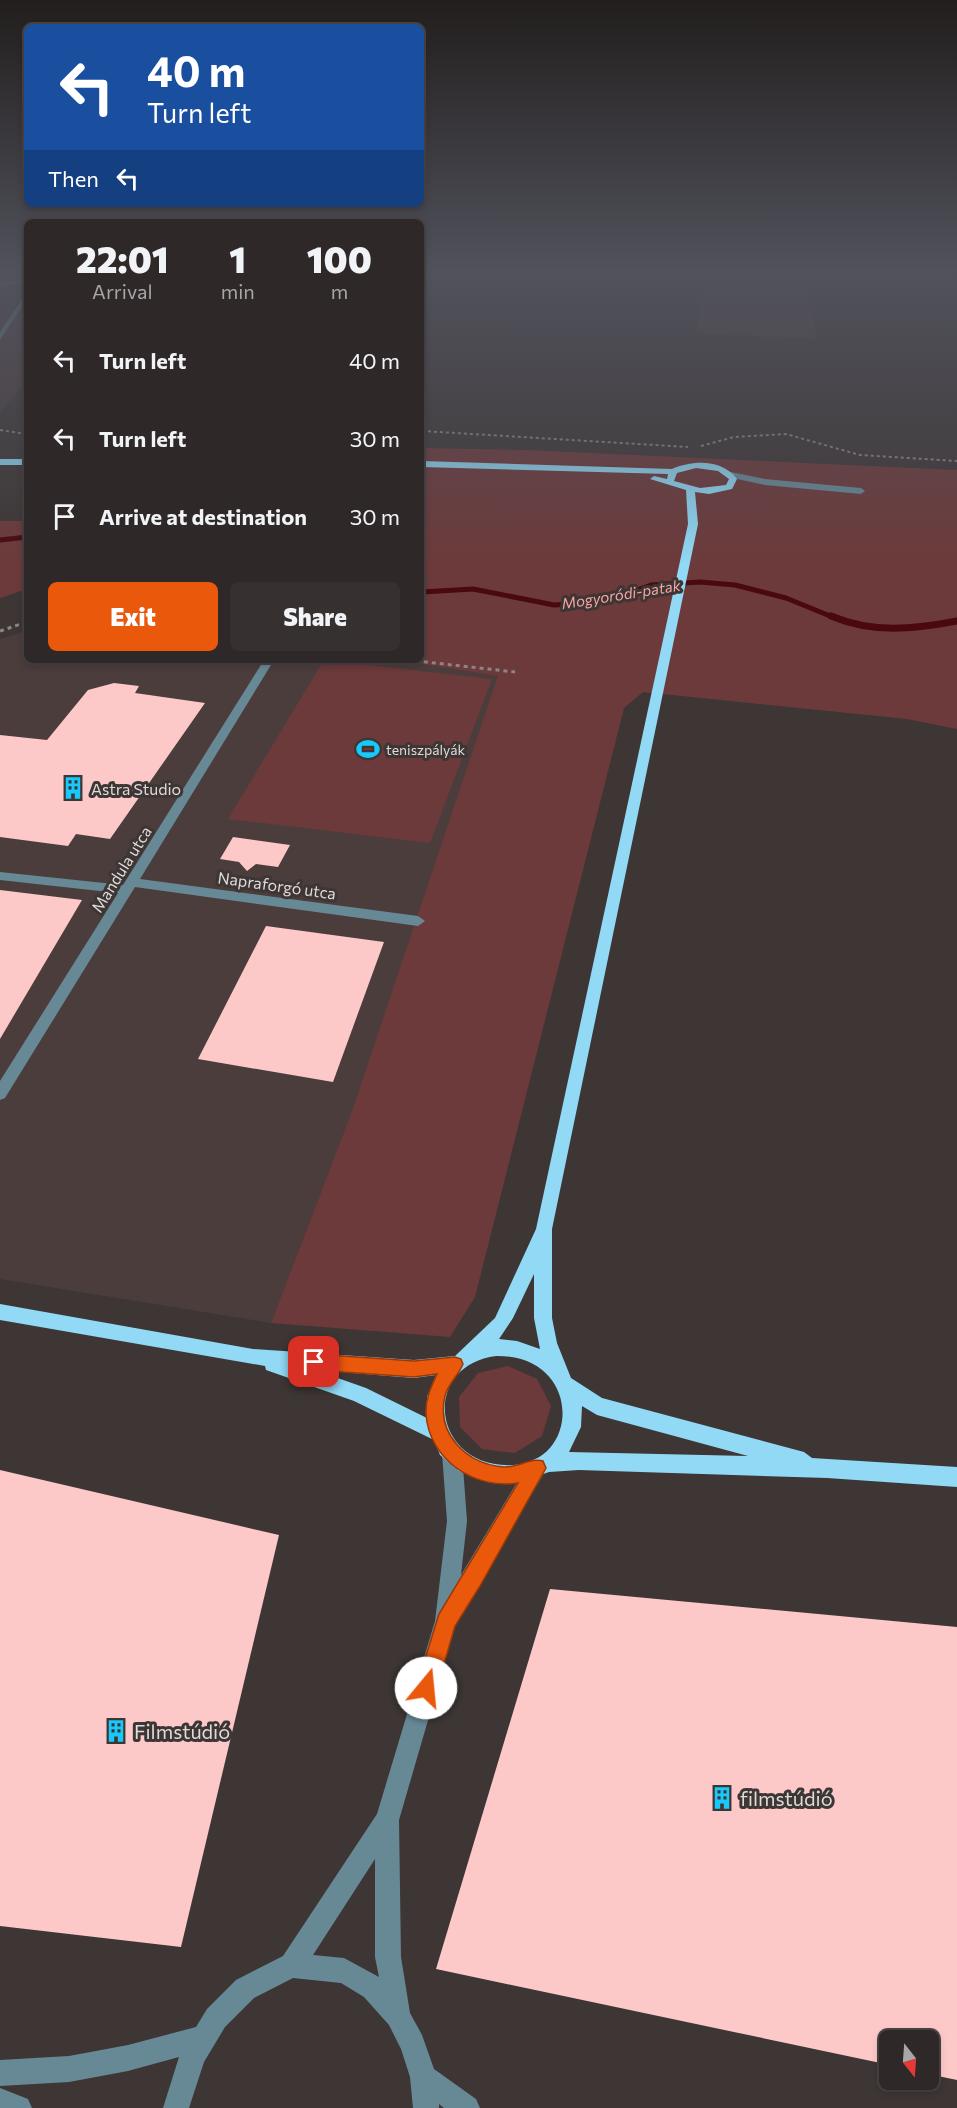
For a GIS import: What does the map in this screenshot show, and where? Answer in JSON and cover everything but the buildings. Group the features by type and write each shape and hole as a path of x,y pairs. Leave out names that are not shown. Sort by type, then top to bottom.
{"main road":[{"path":"0,462 24,462"},
{"path":"424,464 592,469 673,472 697,465 717,468 731,475 733,483 729,487 712,492 690,490 673,482 592,469"},
{"path":"673,472 670,478 673,482"},
{"path":"690,490 693,524"},
{"path":"544,1229 500,1325 473,1352 455,1364 444,1379 436,1396 435,1413 438,1432 452,1453 464,1464 484,1473 506,1476 527,1473 542,1465 562,1447 571,1427 573,1406 543,1327 544,1229 684,561 693,524 712,492"},
{"path":"0,1312 253,1357 414,1369 455,1364"},
{"path":"473,1352 509,1346 527,1350 544,1358 562,1378 597,1406 827,1468"},
{"path":"253,1357 360,1394 438,1432"},
{"path":"542,1465 579,1461 827,1468 957,1477"}],"street":[{"path":"729,487 860,493 765,482 731,475"},
{"name":"Mandula utca","path":"0,1094 267,663"},
{"name":"Napraforgó utca","path":"0,876 130,886 418,921"},
{"path":"398,2016 388,1956 387,1821 446,1621 457,1521 452,1453"},
{"path":"446,1621 542,1465"},
{"path":"176,2108 193,2056 216,2018 245,1989 292,1965 387,1821"},
{"path":"292,1965 344,1971 373,1988 398,2016 413,2044 423,2077 426,2108"},
{"path":"0,2073 69,2068 128,2058 203,2038"},
{"path":"423,2077 467,2108"},
{"path":"0,2101 19,2108"}],"path":[{"path":"0,430 24,434"},
{"path":"424,431 450,431 550,441 694,447 734,437 786,434 824,442 860,455 957,461"},
{"path":"0,631 24,623"},
{"path":"424,662 515,672"}],"shaded area":[{"path":"0,368 24,368 24,384 0,413"},
{"path":"424,448 527,450 957,470 957,729 907,719 643,692 624,708 475,1297 450,1337 271,1323 352,1111 498,676 415,663 424,663"},
{"path":"0,521 24,521 24,590 0,598"},
{"path":"24,632 24,663 415,663 499,676 352,1111 271,1323 0,1279 0,639"},
{"name":"teniszpályák","path":"322,663 351,663 492,679 430,843 228,819"},
{"path":"508,1366 537,1379 551,1406 542,1436 515,1453 482,1449 460,1427 459,1397 478,1373"}],"waterway":[{"name":"Mogyoródi-patak","path":"0,540 24,537"},
{"name":"Mogyoródi-patak","path":"424,592 473,589 554,605 586,603 621,596 651,585 700,582 735,585 786,598 835,618"},
{"name":"Mogyoródi-patak","path":"831,616 847,622 878,628 909,628 957,621"}],"place":[{"name":"teniszpályák","path":"368,749"},
{"name":"Astra Studio","path":"73,788"},
{"name":"Filmstúdió","path":"116,1731"},
{"name":"filmstúdió","path":"722,1798"}],"route":[{"path":"314,1362 414,1369 455,1364 444,1379 436,1396 435,1413 438,1432 449,1450 464,1464 484,1473 506,1476 527,1473 537,1468 446,1621 426,1688"}]}
